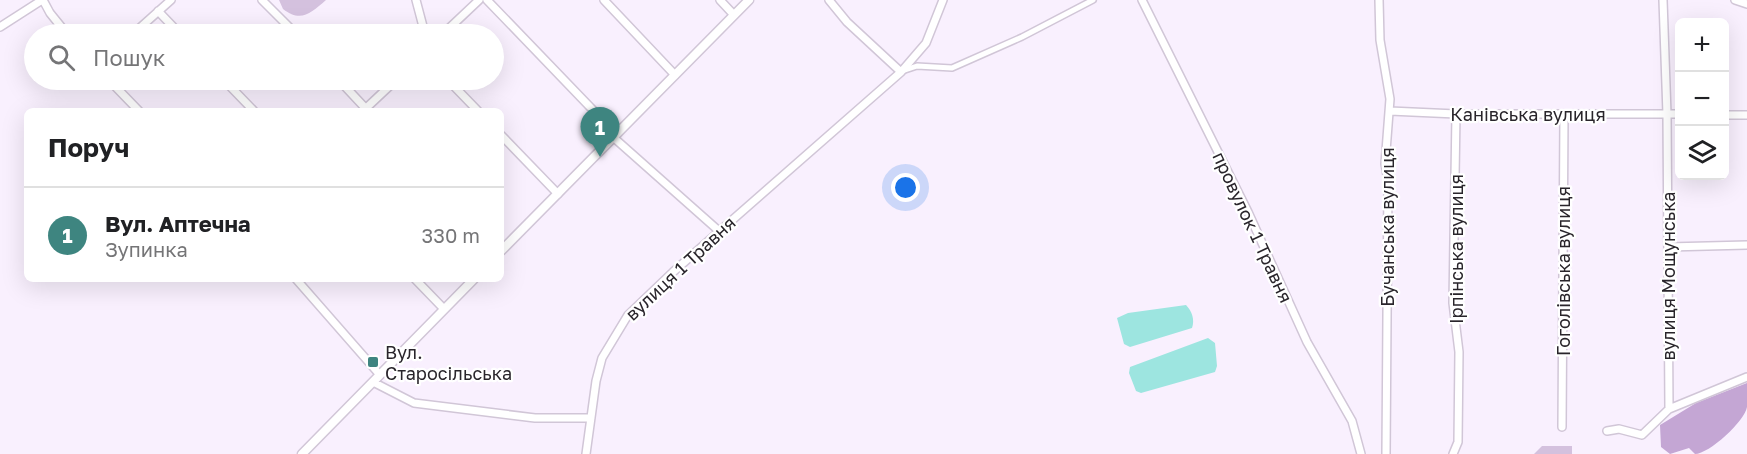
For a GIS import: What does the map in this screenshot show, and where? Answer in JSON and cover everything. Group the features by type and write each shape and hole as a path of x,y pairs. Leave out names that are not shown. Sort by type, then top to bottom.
{"street":[{"path":"0,27 43,0 58,24"},
{"path":"143,24 171,0"},
{"path":"262,0 286,24"},
{"path":"416,0 422,24"},
{"path":"454,24 480,0"},
{"path":"487,0 615,136 719,231"},
{"path":"604,0 675,75"},
{"path":"720,0 734,15"},
{"path":"504,248 749,0"},
{"path":"829,0 847,22 901,72 917,66 952,68 1022,37 1093,0"},
{"name":"вулиця 1 Травня","path":"586,454 602,358 614,333 645,297 901,72 926,43 943,0"},
{"name":"провулок 1 Травня","path":"1142,0 1248,212 1307,342 1352,421 1361,454"},
{"name":"Бучанська вулиця","path":"1379,0 1380,40 1390,111 1385,164 1388,181 1386,454"},
{"name":"вулиця Мощунська","path":"1663,0 1667,114 1670,409"},
{"path":"1736,0 1747,4"},
{"path":"158,11 170,24"},
{"path":"119,90 136,108"},
{"path":"234,90 251,108"},
{"path":"348,90 364,108"},
{"path":"368,108 386,90"},
{"path":"458,90 475,108"},
{"name":"Канівська вулиця","path":"1390,111 1456,114 1675,114"},
{"name":"Ірпінська вулиця","path":"1453,454 1458,442 1459,352 1453,303 1456,114"},
{"name":"Гоголівська вулиця","path":"1562,427 1563,115"},
{"path":"1729,115 1747,115"},
{"path":"504,138 558,194"},
{"path":"1668,247 1747,245"},
{"path":"299,282 380,375"},
{"path":"418,282 444,309"},
{"path":"302,454 471,282"},
{"path":"1607,431 1619,429 1642,435 1670,409 1747,377"},
{"path":"373,382 414,403 535,418 591,418"}],"shaded area":[{"path":"279,0 326,0 311,12 301,16 283,9"},
{"path":"1186,305 1192,316 1192,328 1130,347 1124,344 1117,318 1128,313"},
{"path":"1208,338 1215,343 1217,366 1215,372 1141,393 1136,391 1129,373 1130,367"},
{"path":"1747,383 1745,413 1733,428 1709,449 1695,454 1689,448 1670,454 1661,447 1660,425 1696,403"},
{"path":"1542,446 1572,446 1572,454 1534,454"}],"place":[{"name":"Вул. Аптечна","path":"600,157"},
{"name":"Вул. Старосільська","path":"373,362"}]}
